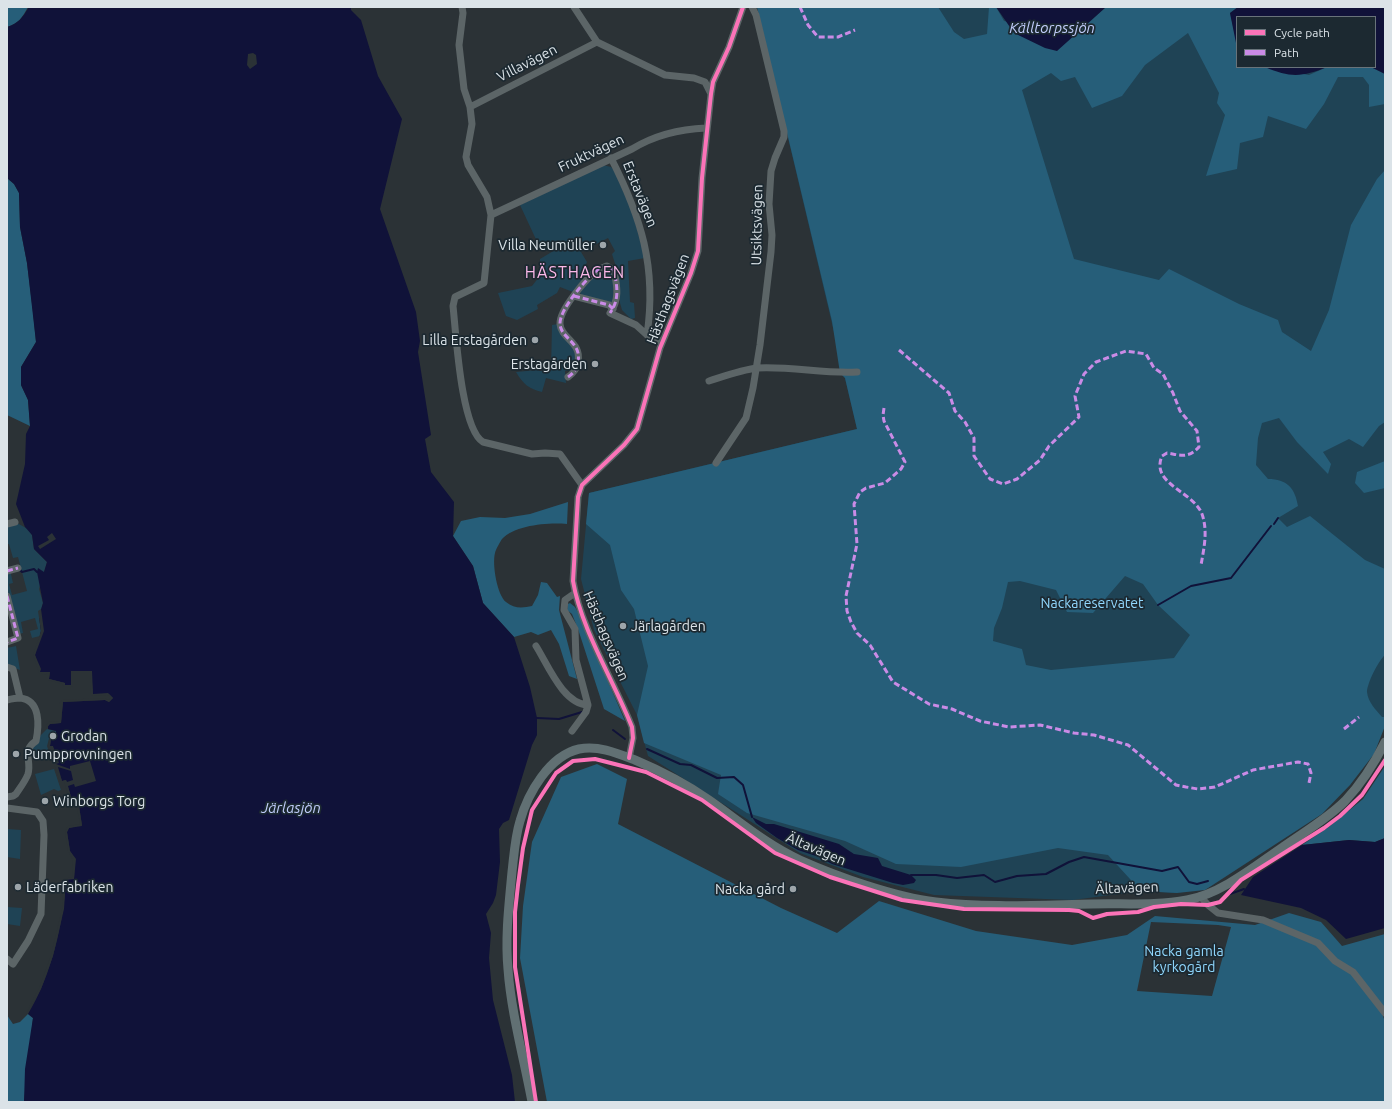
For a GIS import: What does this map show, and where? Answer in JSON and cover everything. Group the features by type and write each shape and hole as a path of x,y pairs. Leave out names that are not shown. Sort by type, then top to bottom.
{"main road":[{"name":"Ältavägen","path":"532,1102 508,966 508,907 520,819 534,790 546,771 566,754 590,748 615,752 660,771 706,798 773,846 798,859 825,870 902,896 934,902 962,904 1153,902 1188,900 1200,896 1240,876 1326,818 1343,803 1360,784 1373,766 1385,742"}],"street":[{"path":"462,7 463,13 459,45 464,89 470,107 472,132 466,157 468,165 487,197 491,215 484,283 455,297 453,306 463,392 472,428 477,439 483,442 532,454 560,454 582,485"},
{"path":"574,7 597,42 665,75 694,78 705,82 711,94"},
{"name":"Hästhagsvägen","path":"629,758 633,738 632,727 583,617 575,592 573,581 578,496 582,485 624,445 637,429 662,342 691,273 698,251 706,128 713,82 729,46 743,7"},
{"name":"Utsiktsvägen","path":"716,463 746,418 756,368 771,252 772,235 769,204 771,171 784,137 784,131 756,15 752,7"},
{"name":"Villavägen","path":"470,107 597,42"},
{"name":"Fruktvägen","path":"491,215 651,138 689,129 706,128"},
{"name":"Erstavägen","path":"611,158 640,223 645,241 649,280 646,335"},
{"path":"568,377 577,367 579,356 577,348 563,332 560,324 564,310 588,278 599,269 607,266 614,270 616,282 617,303 611,311"},
{"path":"574,296 609,305 611,311 636,325 646,335 662,342"},
{"path":"710,381 737,372 756,368 840,373 857,372"},
{"path":"7,524 15,522"},
{"path":"7,571 18,568"},
{"name":"Hästhagsvägen","path":"575,592 565,600 564,610 575,629 576,660 588,705"},
{"path":"7,598 10,619 18,638 7,642"},
{"path":"536,646 566,696 580,705 588,705 586,712 572,731"},
{"path":"7,668 13,669 20,698"},
{"path":"7,700 20,698 32,702 37,715 36,741 29,747 29,773 16,794 13,796 7,796"},
{"path":"7,808 37,812 43,820 44,835 41,914 28,941 10,962"},
{"path":"1200,896 1218,913 1263,920 1318,943 1336,961 1352,972 1385,1013"}],"green space":[{"path":"7,7 28,7 20,20 7,27"},
{"name":"Nackareservatet","path":"757,7 1385,7 1385,726 1350,785 1177,893 1141,891 1073,900 934,895 863,877 800,853 648,756 637,715 594,630 581,579 589,493 857,429"},
{"name":"Nackareservatet","path":"757,7 938,7 954,32 964,39 987,34 989,7 996,7 1004,21 1075,35 1106,7 1238,7 1230,13 1236,39 1236,68 1270,68 1309,75 1325,68 1373,68 1385,74 1385,104 1369,107 1369,85 1363,77 1338,77 1324,104 1306,129 1268,116 1263,137 1240,143 1237,169 1206,176 1225,115 1217,103 1219,93 1188,33 1145,65 1122,96 1092,108 1075,77 1061,81 1051,73 1022,90 1074,259 1159,280 1169,269 1239,304 1278,320 1282,332 1311,351 1329,310 1351,225 1377,179 1385,170 1385,422 1379,426 1363,447 1349,439 1323,452 1331,464 1328,474 1297,442 1279,418 1262,423 1258,438 1256,465 1268,479 1275,479 1285,483 1295,494 1298,506 1278,518 1287,527 1310,516 1365,560 1385,569 1385,655 1373,673 1367,688 1369,699 1373,706 1382,717 1385,717 1385,726 1374,754 1350,785 1322,814 1205,890 1177,893 1141,891 1108,855 1058,848 961,867 896,864 845,841 747,813 718,794 721,775 644,743 637,715 648,666 634,609 621,590 610,545 586,524 589,493 857,429 845,378 840,373 832,321","holes":["1125,576 1143,584 1158,605 1190,635 1174,658 1051,670 1026,665 1022,649 993,641 994,628 1002,608 1008,582 1020,581 1056,590 1067,612 1093,613"]},
{"path":"603,165 611,167 614,170 632,211 645,258 628,261 630,302 634,303 635,318 631,319 622,310 617,270 612,254 615,251 608,238 581,252 587,262 583,270 588,273 573,292 560,287 557,293 537,305 538,309 517,320 506,316 498,293 532,286 539,277 540,259 555,250 554,246 543,251 540,248 520,205"},
{"path":"7,178 14,184 19,193 20,227 27,263 36,342 21,367 21,385 28,400 30,426 7,415"},
{"path":"607,269 611,270 613,275 614,303 581,295 580,292 598,273"},
{"path":"558,324 571,341 577,359 572,371 565,371 566,383 546,378 542,392 537,391 530,388 521,380 516,372 537,370 536,362 538,361 539,371 551,371 552,325"},
{"path":"1385,461 1385,488 1364,493 1355,483 1357,472"},
{"path":"568,502 567,524 542,524 515,530 502,539 495,553 494,564 500,593 506,602 512,606 532,606 538,595 541,582 547,583 557,597 560,596 559,610 577,679 569,676 559,644 551,630 538,635 531,632 514,637 483,603 473,566 453,536 461,521 480,517 505,518 530,514"},
{"path":"15,522 28,529 32,535 34,549 47,562 39,589 43,603 39,616 41,631 40,636 32,638 30,631 38,629 35,618 21,622 23,633 19,634 7,596 7,571 10,570 13,583 9,584 12,595 27,591 18,557 13,558 9,544 7,544 7,524"},
{"path":"570,603 575,607 579,614 625,721 604,709 578,629 572,614 567,610 568,604"},
{"path":"16,646 20,670 7,665 7,648"},
{"path":"47,729 56,731 56,738 49,739 47,746 49,752 31,756 34,744"},
{"path":"597,764 627,779 618,824 781,908 837,933 879,901 976,931 1072,945 1127,935 1155,916 1255,925 1289,913 1321,922 1342,946 1385,934 1385,1009 1381,1010 1385,1022 1385,1102 547,1102 520,958 523,906 532,842 561,777","holes":["1151,922 1231,927 1212,996 1137,991"]},
{"path":"1385,766 1385,838 1375,842 1349,840 1302,845 1330,826 1363,799"},
{"path":"54,769 61,790 58,791 54,789 41,795 35,774"},
{"path":"7,829 21,830 20,859 7,857"},
{"path":"7,907 22,908 20,926 7,924"},
{"path":"28,1014 33,1018 24,1102 7,1102 7,1015 13,1024 20,1022"}],"water":[{"name":"Järlasjön","path":"29,7 351,7 351,10 361,20 378,76 402,119 380,209 416,312 420,341 418,352 431,435 425,439 431,472 454,502 453,536 473,566 483,603 514,637 530,687 537,718 537,735 532,745 509,820 503,823 499,829 500,862 496,895 486,914 491,933 489,958 493,1000 512,1075 515,1102 24,1102 25,1069 33,1018 28,1014 43,983 55,949 65,896 66,879 74,879 75,859 70,851 67,832 69,828 82,825 79,806 73,804 66,780 62,781 50,746 51,739 56,738 56,731 48,729 48,725 61,723 63,702 105,700 109,702 113,698 108,693 93,694 91,671 71,671 71,685 64,685 65,683 49,679 50,672 40,672 35,655 41,631 39,616 43,603 37,572 38,568 44,572 47,562 34,549 32,535 25,527 16,504 25,464 26,434 30,426 28,400 21,385 21,367 36,342 27,263 20,227 19,193 14,184 7,178 7,27 17,22","holes":["253,53 256,55 257,64 250,69 247,65 248,54"]},
{"name":"Källtorpssjön","path":"996,7 1106,7 1057,51 1045,48 1014,33"},
{"path":"1238,7 1385,7 1385,74 1373,68 1376,68 1376,16 1236,16 1236,43 1230,13"},
{"path":"1267,68 1324,68 1311,73 1296,75 1274,71"},
{"path":"752,817 766,824 774,824 839,844 854,854 878,858 882,866 911,875 916,880 914,883 903,885 832,864 819,857 798,850 777,838 756,823"},
{"path":"1385,838 1385,928 1346,939 1326,920 1301,908 1241,895 1253,877 1302,845 1349,840 1375,842"}],"pier":[{"path":"52,533 56,539 40,549 38,546 49,540 47,537"},
{"path":"41,609 44,631 35,655 41,669 40,672 50,672 49,679 65,683 65,685 71,685 71,671 92,671 93,694 109,694 113,698 109,702 105,700 63,702 61,723 50,724 46,729 46,725 49,722 59,721 59,704 62,700 105,698 108,700 111,698 109,696 91,695 90,673 73,673 73,686 64,687 62,684 48,680 48,673 45,675 39,673 33,655 41,631 38,611"},
{"path":"49,739 51,739 50,746 53,746 59,763 56,764 70,769 70,766 90,761 96,781 75,787 74,784 68,786 73,804 79,806 82,826 69,828 67,832 70,851 76,859 74,879 66,880 64,909 53,956 41,989 26,1015 39,988 51,955 62,909 64,879 72,877 73,860 68,851 65,831 68,826 80,824 77,808 71,805 64,782 60,782 48,747","holes":["58,767 71,771 73,780 67,782 66,780 62,781"]}],"waterway":[{"path":"1274,524 1278,518"},
{"path":"1158,605 1191,586 1231,578 1271,526"},
{"path":"20,570 22,572 34,569 37,572"},
{"path":"537,718 559,719 582,712"},
{"path":"613,730 625,739"},
{"path":"647,749 680,764 691,765 717,778 734,777 743,785 752,817"},
{"path":"911,875 936,875 957,878 984,875 995,882 1017,876 1046,874 1069,862 1084,857 1162,871 1178,867 1189,882 1197,884 1208,881"},
{"path":"1230,894 1244,889"}],"marked path":[{"path":"800,7 808,25 818,37 838,37 855,30"},
{"path":"568,377 576,368 578,355 574,345 561,329 561,318 581,286 599,269 607,266 614,270 617,287 615,303 610,313"},
{"path":"574,296 609,305 613,309"},
{"path":"899,350 949,393 955,411 965,422 974,438 974,456 990,479 1003,484 1017,479 1040,460 1049,446 1079,417 1075,396 1084,374 1096,362 1126,351 1146,354 1154,368 1163,374 1180,411 1197,431 1199,447 1195,451 1187,455 1167,453 1162,456 1160,466 1162,474 1167,481 1190,499 1202,514 1205,533 1201,565"},
{"path":"884,408 884,421 905,462 901,469 885,483 866,488 860,492 854,504 857,544 846,596 847,611 857,633 870,645 893,682 929,704 952,709 980,721 1009,727 1040,725 1074,733 1094,735 1128,745 1176,785 1198,789 1215,787 1253,770 1298,762 1308,764 1311,773 1309,783"},
{"path":"7,571 18,568"},
{"path":"7,596 18,638 7,642"},
{"path":"1344,729 1359,717"}],"cycle path":[{"path":"629,758 633,738 632,727 590,636 577,599 573,581 578,497 582,485 624,445 637,429 660,348 691,273 698,251 702,178 713,82 729,47 743,7"},
{"path":"536,1102 515,967 515,912 523,848 532,810 556,773 573,761 595,759 646,772 702,800 775,853 830,877 902,900 964,909 1069,910 1079,911 1093,918 1107,914 1138,912 1154,907 1181,904 1208,905 1220,902 1241,880 1324,828 1340,816 1362,795 1385,760"}],"place":[{"name":"Villa Neumüller","path":"603,245"},
{"name":"Lilla Erstagården","path":"535,340"},
{"name":"Erstagården","path":"595,364"},
{"name":"Järlagården","path":"623,626"},
{"name":"Grodan","path":"53,736"},
{"name":"Pumpprovningen","path":"16,754"},
{"name":"Winborgs Torg","path":"45,801"},
{"name":"Läderfabriken","path":"18,887"},
{"name":"Nacka gård","path":"793,889"}],"district":[{"name":"HÄSTHAGEN","path":"575,273"}],"park label":[{"name":"Nacka gamla kyrkogård","path":"1184,960"}]}
